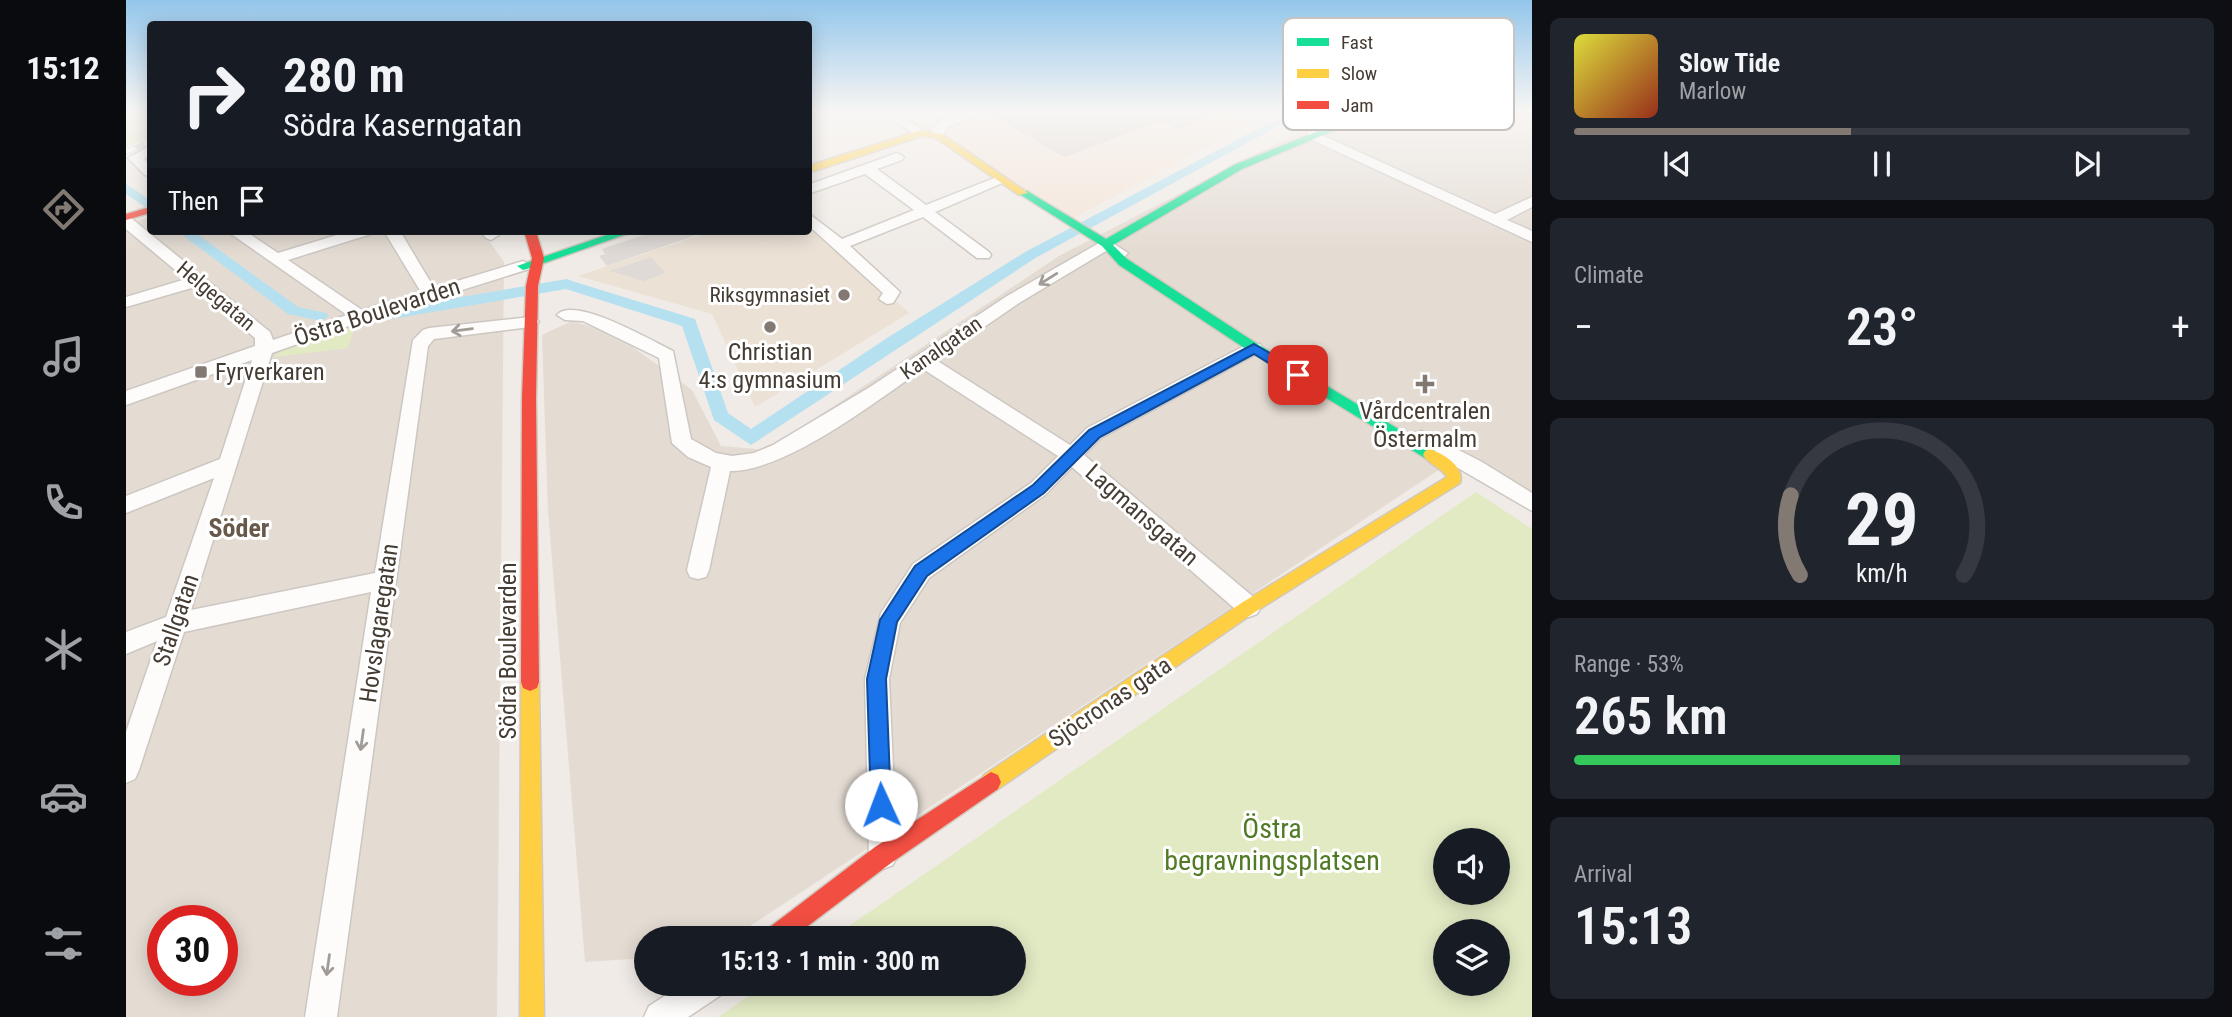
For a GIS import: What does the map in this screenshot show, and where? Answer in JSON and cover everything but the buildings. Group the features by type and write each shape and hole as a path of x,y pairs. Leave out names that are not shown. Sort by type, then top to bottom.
{"street":[{"path":"812,169 847,158"},
{"path":"812,189 893,158"},
{"path":"968,158 1361,404 1475,467 1532,503"},
{"name":"Kanalgatan","path":"722,463 760,459 789,447 925,361 985,318 1106,244 1238,167 1258,158"},
{"path":"1363,158 1532,237"},
{"path":"868,169 983,255"},
{"path":"839,245 1002,180"},
{"path":"1495,220 1532,201"},
{"path":"812,221 892,292 887,299"},
{"name":"Helgegatan","path":"154,235 199,280 264,336 264,349"},
{"path":"241,235 360,316"},
{"path":"275,259 353,235"},
{"path":"394,235 430,294"},
{"name":"Södra Boulevarden","path":"524,235 536,243 530,264 531,1017"},
{"name":"Östra Boulevarden","path":"126,398 360,316 617,235"},
{"path":"883,855 877,679 889,620 921,571 1038,489 1094,433 1254,348 1123,262 1106,244"},
{"path":"126,302 199,280"},
{"name":"Hovslagaregatan","path":"321,1017 419,344 429,334 531,314"},
{"path":"565,315 586,316 667,355 682,443 705,458 722,463 698,570"},
{"name":"Sjöcronas gata","path":"790,926 883,855 1248,607 1455,479 1454,473 1446,465 1254,348"},
{"name":"Stallgatan","path":"126,770 229,464 264,349"},
{"name":"Lagmansgatan","path":"925,361 1071,455 1248,607"},
{"path":"126,505 229,464"},
{"path":"126,643 174,624 385,580"},
{"path":"660,1017 691,996"}],"shaded area":[{"path":"970,158 1185,158 1068,221"},
{"path":"1247,158 1532,158 1532,495 1466,452 750,926 634,926 634,959 585,962 548,511 542,335 572,321 615,334 692,390 721,446 768,450 1059,256"},
{"path":"147,218 147,235 485,235 504,262 497,1017 126,1017 126,224"},
{"path":"812,225 909,313 755,407 712,314 578,276 701,235 812,235"},
{"path":"644,235 696,235 607,266 599,256 605,254 602,249"},
{"path":"651,257 665,273 644,281 610,271"}],"green space":[{"path":"356,322 348,348 275,357 300,340"},
{"name":"Östra begravningsplatsen","path":"1476,492 1532,529 1532,1017 718,1017 749,996 1026,996 1026,926 849,926"}],"waterway":[{"path":"380,316 567,284 689,323 720,416 751,438 893,342 1032,254 1211,158"},
{"path":"126,188 147,204"},
{"path":"189,235 293,311 321,316"}],"traffic: fast":[{"path":"1106,244 1238,167 1259,158"},
{"path":"1023,193 1106,244 1123,262 1254,348 1430,455"},
{"path":"523,266 617,235"}],"traffic: slow":[{"path":"812,169 843,158"},
{"path":"972,158 1023,193"},
{"path":"991,782 1249,607 1455,479 1449,468 1430,455"},
{"path":"530,682 532,1017"}],"traffic: jam":[{"path":"126,217 147,211"},
{"path":"530,682 529,398 532,286 538,258 531,235"},
{"path":"790,926 883,855 991,782"}],"place":[{"name":"Riksgymnasiet","path":"844,295"},
{"name":"Christian 4:s gymnasium","path":"770,327"},
{"name":"Fyrverkaren","path":"201,372"},
{"name":"Vårdcentralen Östermalm","path":"1425,384"}],"district":[{"name":"Söder","path":"239,528"}],"route":[{"path":"881,805 877,679 889,620 921,571 1038,489 1094,433 1254,348 1298,375"}]}
